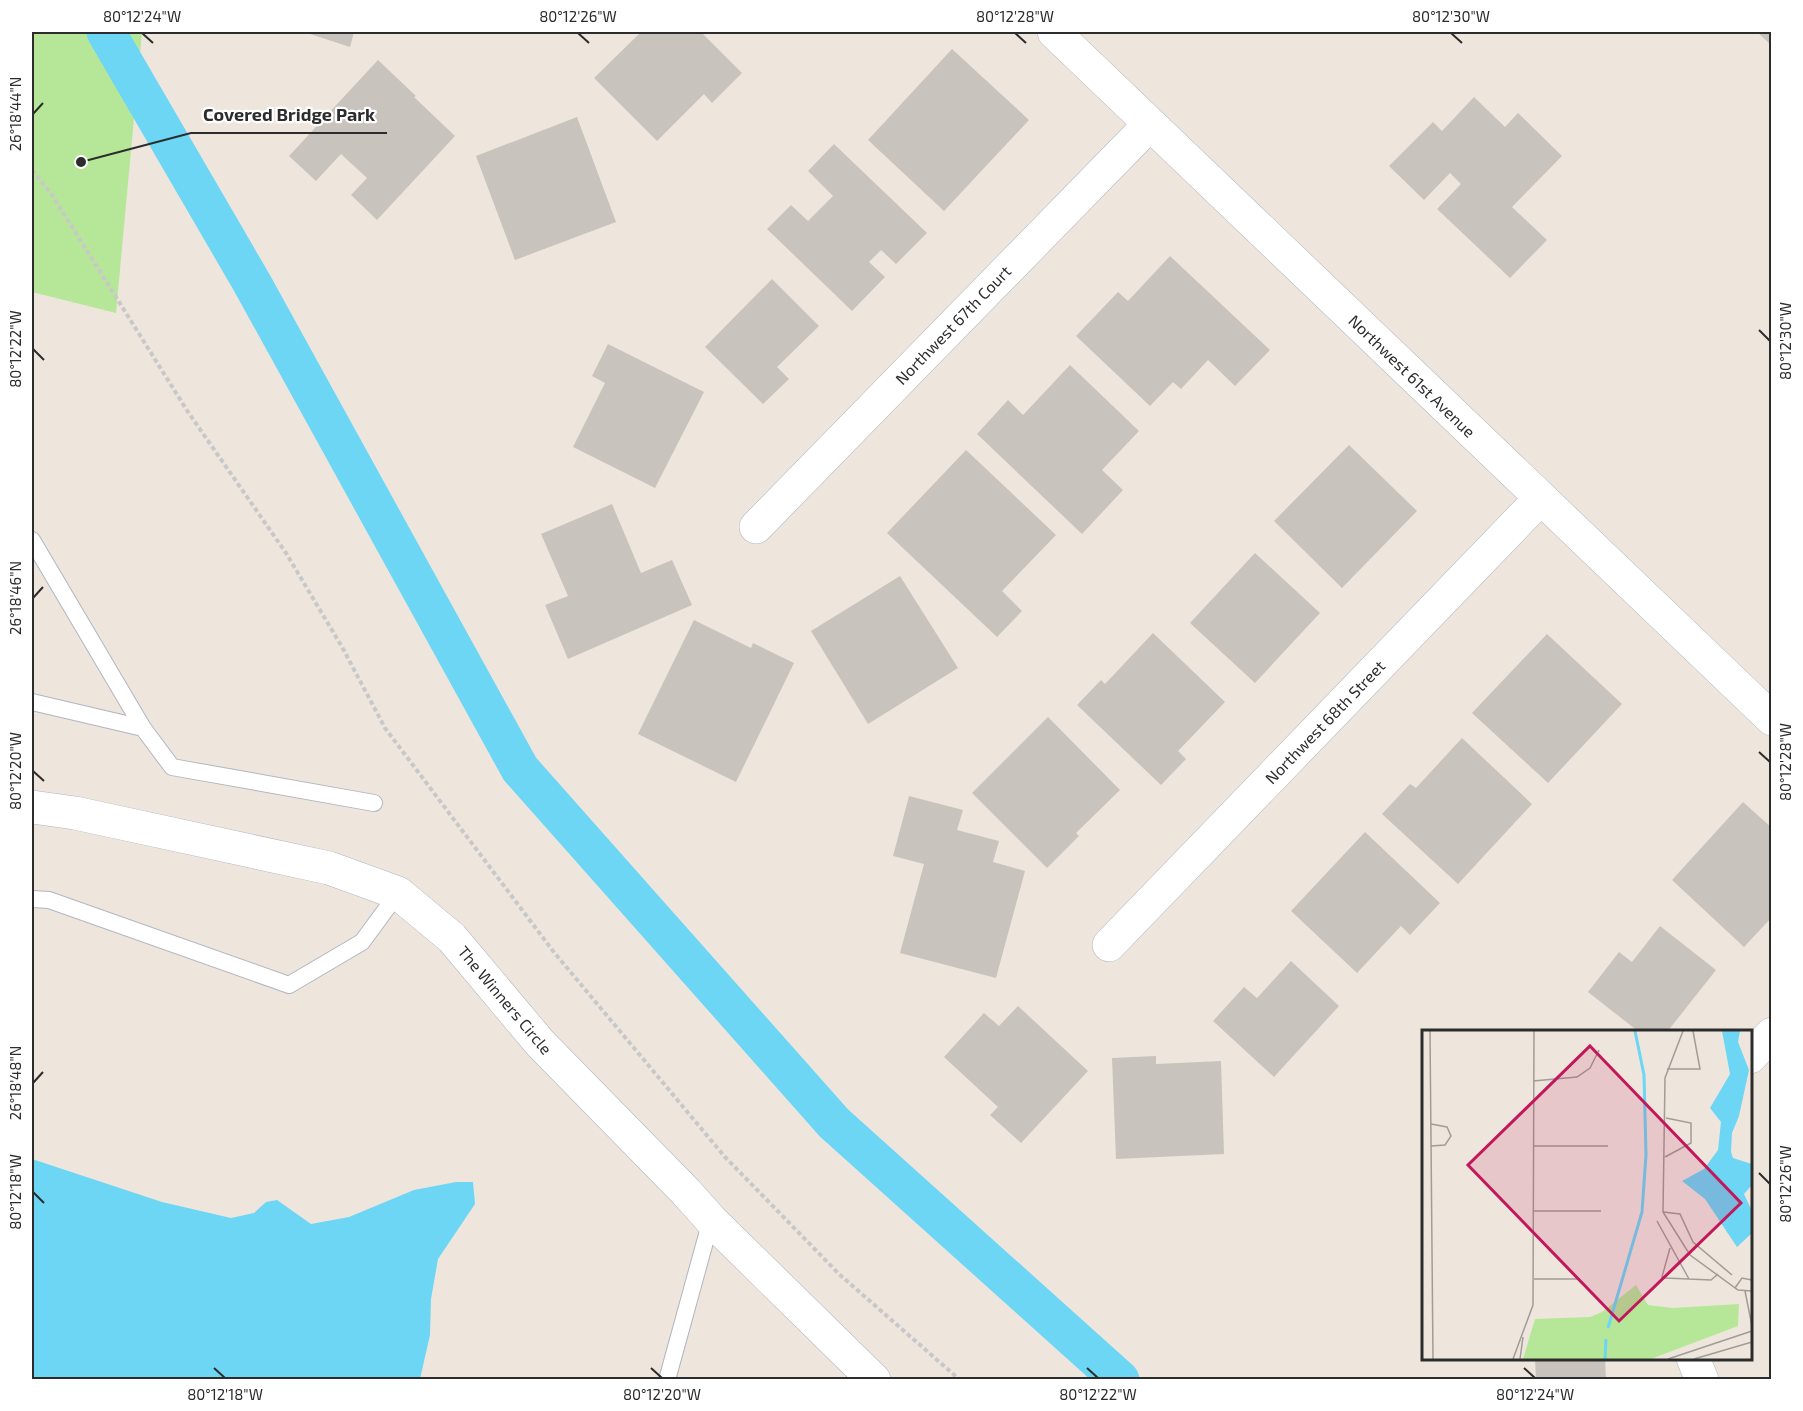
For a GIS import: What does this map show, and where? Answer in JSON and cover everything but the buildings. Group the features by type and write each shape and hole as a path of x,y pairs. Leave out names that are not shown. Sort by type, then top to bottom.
{"street":[{"name":"Northwest 61st Avenue","path":"1054,32 1772,719"},
{"name":"Northwest 67th Court","path":"756,527 1150,124"},
{"name":"Northwest 68th Street","path":"1109,945 1540,499"},
{"name":"The Winners Circle","path":"32,807 75,813 329,868 398,893 452,938 540,1043 687,1192 711,1220 874,1380"},
{"path":"1752,1055 1772,1034"},
{"path":"1693,1360 1702,1380"}],"lane":[{"path":"32,540 143,728 172,767 374,803"},
{"path":"32,702 143,728"},
{"path":"32,899 49,900 289,985 362,942 398,893"},
{"path":"667,1380 711,1220"}],"path":[{"path":"32,170 52,195 188,412 286,553 342,647 385,728 553,951 725,1157 839,1274 960,1380"}],"green space":[{"path":"32,32 142,32 116,313 32,292"}],"water":[{"path":"32,1159 162,1202 231,1218 254,1213 266,1202 277,1200 311,1224 349,1217 414,1190 456,1182 473,1182 475,1204 438,1259 431,1299 430,1335 420,1379 32,1379"}],"waterway":[{"path":"106,32 252,283 520,769 834,1123 1120,1380"}],"place":[{"name":"Covered Bridge Park","path":"81,162"}]}
